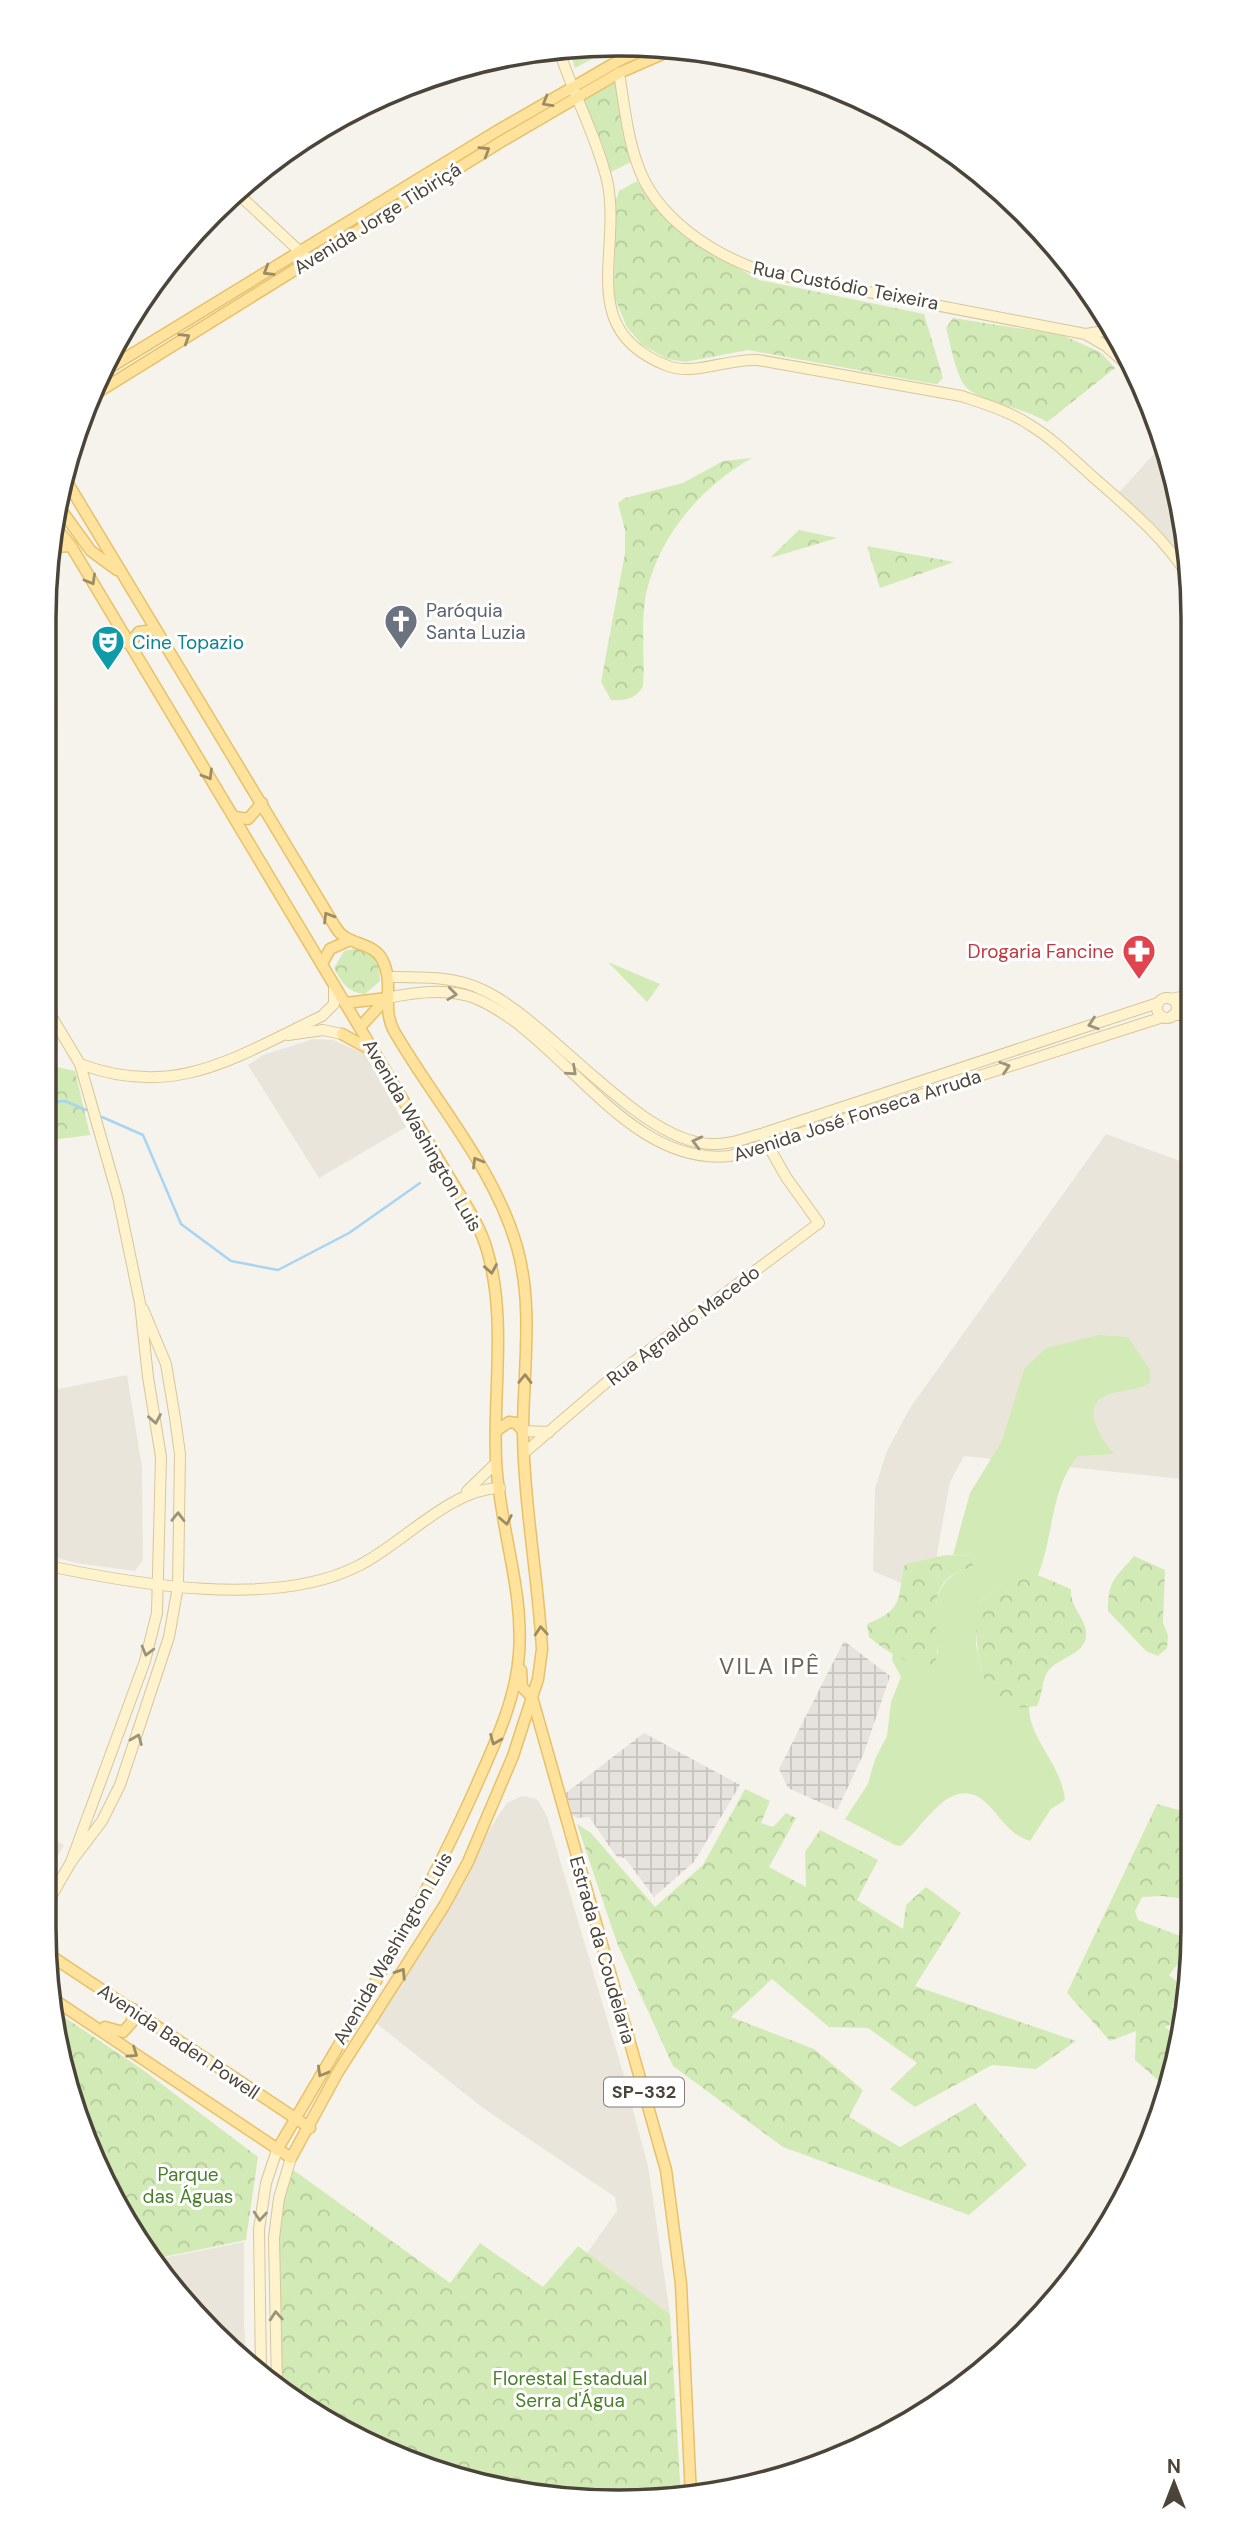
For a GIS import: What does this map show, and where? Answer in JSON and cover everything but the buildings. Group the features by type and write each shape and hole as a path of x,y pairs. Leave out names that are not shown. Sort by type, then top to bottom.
{"main road":[{"name":"Avenida Jorge Tibiriçá","path":"106,387 310,261 629,56"},
{"name":"Avenida Jorge Tibiriçá","path":"118,363 302,251 574,92 656,57"},
{"path":"71,489 336,928 348,941 371,948 381,957 388,977"},
{"path":"65,518 91,551 120,572"},
{"name":"Avenida Washington Luis","path":"62,536 346,1003 457,1190 488,1251 496,1314 496,1463 517,1587 519,1657 505,1714 432,1883 277,2150"},
{"path":"61,547 71,547"},
{"path":"129,645 139,632 154,630"},
{"path":"235,817 248,819 262,803"},
{"path":"322,964 330,949 348,941"},
{"name":"Avenida Washington Luis","path":"291,2158 310,2128 338,2072 444,1906 468,1862 523,1726 542,1664 524,1453 526,1329 517,1247 488,1180 395,1031 386,1010 388,977"},
{"path":"346,1003 377,1002 387,998"},
{"path":"360,1027 387,998"},
{"path":"342,1034 375,1052"},
{"path":"496,1431 509,1422 516,1423 523,1431"},
{"name":"Estrada da Coudelaria","path":"519,1657 521,1684 532,1697 671,2195 681,2284 690,2485"},
{"path":"523,1726 533,1725 542,1736"},
{"name":"Avenida Baden Powell","path":"57,1960 310,2128"},
{"path":"61,2004 118,2033 130,2026 133,2009"},
{"name":"Avenida Baden Powell","path":"62,2005 291,2158"}],"street":[{"path":"619,56 620,60"},
{"path":"562,59 591,130 607,182 610,224 606,281 611,309 622,334 632,347 671,367 691,369 729,360 758,360 961,396 992,406 1029,424 1050,439 1143,521 1177,558"},
{"name":"Rua Custódio Teixeira","path":"619,73 628,133 638,166 677,221 719,253 765,272 1086,334 1115,354"},
{"path":"244,199 310,261"},
{"path":"1086,334 1102,331"},
{"name":"Avenida José Fonseca Arruda","path":"388,977 458,981 504,1001 641,1114 692,1142 710,1145 732,1143 764,1133 1158,1003 1161,999 1173,1001 1181,998"},
{"path":"80,1063 120,1075 168,1078 217,1066 331,1009 336,997 334,984"},
{"name":"Avenida José Fonseca Arruda","path":"387,998 412,992 445,993 477,999 521,1026 634,1126 663,1144 689,1154 719,1157 1168,1016 1181,1014"},
{"path":"1158,1003 1157,1011 1168,1016 1173,1001 1181,1007"},
{"path":"56,1024 80,1063 118,1197 140,1303 161,1457 157,1613 145,1661 71,1863"},
{"path":"277,1037 323,1031 342,1034"},
{"path":"764,1133 766,1144"},
{"name":"Rua Agnaldo Macedo","path":"524,1453 608,1381 819,1223 766,1144"},
{"path":"56,1889 102,1821 124,1772 142,1726 169,1636 178,1586 180,1454 166,1364 140,1303"},
{"path":"148,1377 148,1360 156,1356 175,1418"},
{"path":"523,1431 550,1432"},
{"path":"459,1499 496,1463"},
{"path":"56,1568 178,1586 289,1587 328,1577 380,1555 459,1499 477,1490 500,1488"},
{"path":"103,1775 100,1792 106,1801 124,1772"},
{"path":"261,2361 259,2229 266,2183 277,2150"},
{"path":"277,2375 274,2238 279,2198 291,2158"}],"shaded area":[{"path":"1155,452 1170,509 1179,571 1144,521 1116,496"},
{"path":"313,1039 333,1040 365,1054 406,1127 319,1178 248,1065 263,1055"},
{"path":"1106,1134 1181,1161 1181,1479 964,1456 950,1482 937,1553 938,1599 873,1571 875,1488 887,1451 910,1408"},
{"path":"127,1375 142,1467 143,1560 135,1571 76,1563 56,1557 56,1390"},
{"path":"844,1641 890,1676 864,1753 837,1810 788,1788 779,1769"},
{"path":"644,1733 740,1785 694,1862 654,1897 625,1858 617,1857 589,1817 577,1818 571,1814 566,1793"},
{"path":"522,1796 537,1799 547,1816 624,2076 648,2166 670,2314 587,2253 617,2211 615,2197 483,2108 376,2023 496,1819 507,1803"},
{"path":"56,1841 64,1845 56,1859"},
{"path":"244,2242 246,2348 196,2298 164,2258"}],"green space":[{"path":"596,57 575,68 572,58"},
{"path":"615,82 631,162 609,173 604,148 583,100"},
{"path":"637,181 661,214 692,241 759,280 924,314 943,378 937,384 928,383 748,350 685,362 668,359 642,345 627,327 614,296 615,203 619,191"},
{"path":"953,318 1062,335 1100,352 1115,368 1047,422 981,396 966,387 956,367 946,328"},
{"path":"752,458 715,484 698,500 670,536 659,556 645,600 643,686 630,698 611,700 601,682 625,553 625,530 618,503 625,498 683,483 723,461"},
{"path":"799,530 837,538 770,558"},
{"path":"867,546 954,562 880,588"},
{"path":"358,948 372,954 379,964 380,981 365,994 346,986 334,968 344,951"},
{"path":"608,962 660,984 647,1002"},
{"path":"56,1067 75,1071 90,1135 56,1139"},
{"path":"1099,1335 1128,1337 1150,1370 1150,1383 1102,1397 1096,1404 1094,1420 1102,1438 1114,1454 1078,1456 1069,1469 1057,1498 1038,1575 1008,1579 978,1603 976,1645 982,1673 1022,1707 1029,1707 1034,1730 1058,1774 1065,1800 1051,1809 1030,1841 1014,1832 979,1798 966,1793 954,1796 942,1802 901,1846 895,1845 845,1819 868,1784 875,1759 887,1736 891,1702 901,1677 892,1660 893,1653 903,1659 938,1654 935,1613 940,1590 957,1572 972,1567 976,1556 953,1555 970,1493 1002,1441 1024,1369 1046,1348"},
{"path":"946,1555 976,1556 972,1567 954,1574 944,1583 938,1595 935,1667 900,1658 869,1637 867,1624 894,1607 905,1564"},
{"path":"1134,1556 1165,1570 1163,1623 1168,1635 1167,1648 1158,1656 1146,1651 1108,1611 1111,1586"},
{"path":"1021,1574 1035,1574 1071,1589 1071,1596 1084,1623 1086,1635 1082,1647 1048,1671 1037,1706 1020,1708 998,1700 990,1689 979,1661 976,1629 978,1603 1008,1579"},
{"path":"745,1789 770,1801 761,1823 773,1827 786,1813 796,1818 769,1867 806,1887 805,1852 820,1830 878,1860 857,1900 903,1929 906,1905 926,1887 961,1913 915,1986 1076,2041 1036,2069 992,2065 915,2107 890,2089 917,2063 868,2028 829,2027 772,1979 731,2017 814,2049 863,2090 849,2117 900,2147 975,2103 1027,2165 969,2215 783,2147 673,2066 617,1943 577,1824 591,1833 655,1907 703,1865"},
{"path":"1157,1804 1181,1811 1181,1898 1142,1897 1135,1911 1138,1920 1181,1936 1180,1961 1169,1975 1178,1982 1176,2001 1172,2007 1175,2008 1172,2023 1165,2027 1171,2031 1159,2081 1135,2060 1136,2031 1110,2041 1067,1993"},
{"name":"Parque das Águas","path":"64,2017 143,2070 258,2157 246,2240 163,2257 131,2209 99,2143 75,2073"},
{"name":"Florestal Estadual Serra d'Água","path":"292,2169 450,2283 480,2243 543,2287 578,2246 670,2314 680,2486 582,2489 473,2471 403,2447 370,2432 306,2395 280,2377 280,2216"}],"waterway":[{"path":"56,1102 65,1101 86,1110"},
{"path":"102,1117 143,1135 181,1224 231,1261 278,1270 349,1233 420,1183"}],"place":[{"name":"Paróquia Santa Luzia","path":"401,651"},
{"name":"Cine Topazio","path":"108,672"},
{"name":"Drogaria Fancine","path":"1139,981"}],"district":[{"name":"VILA IPÊ","path":"770,1666"}]}
